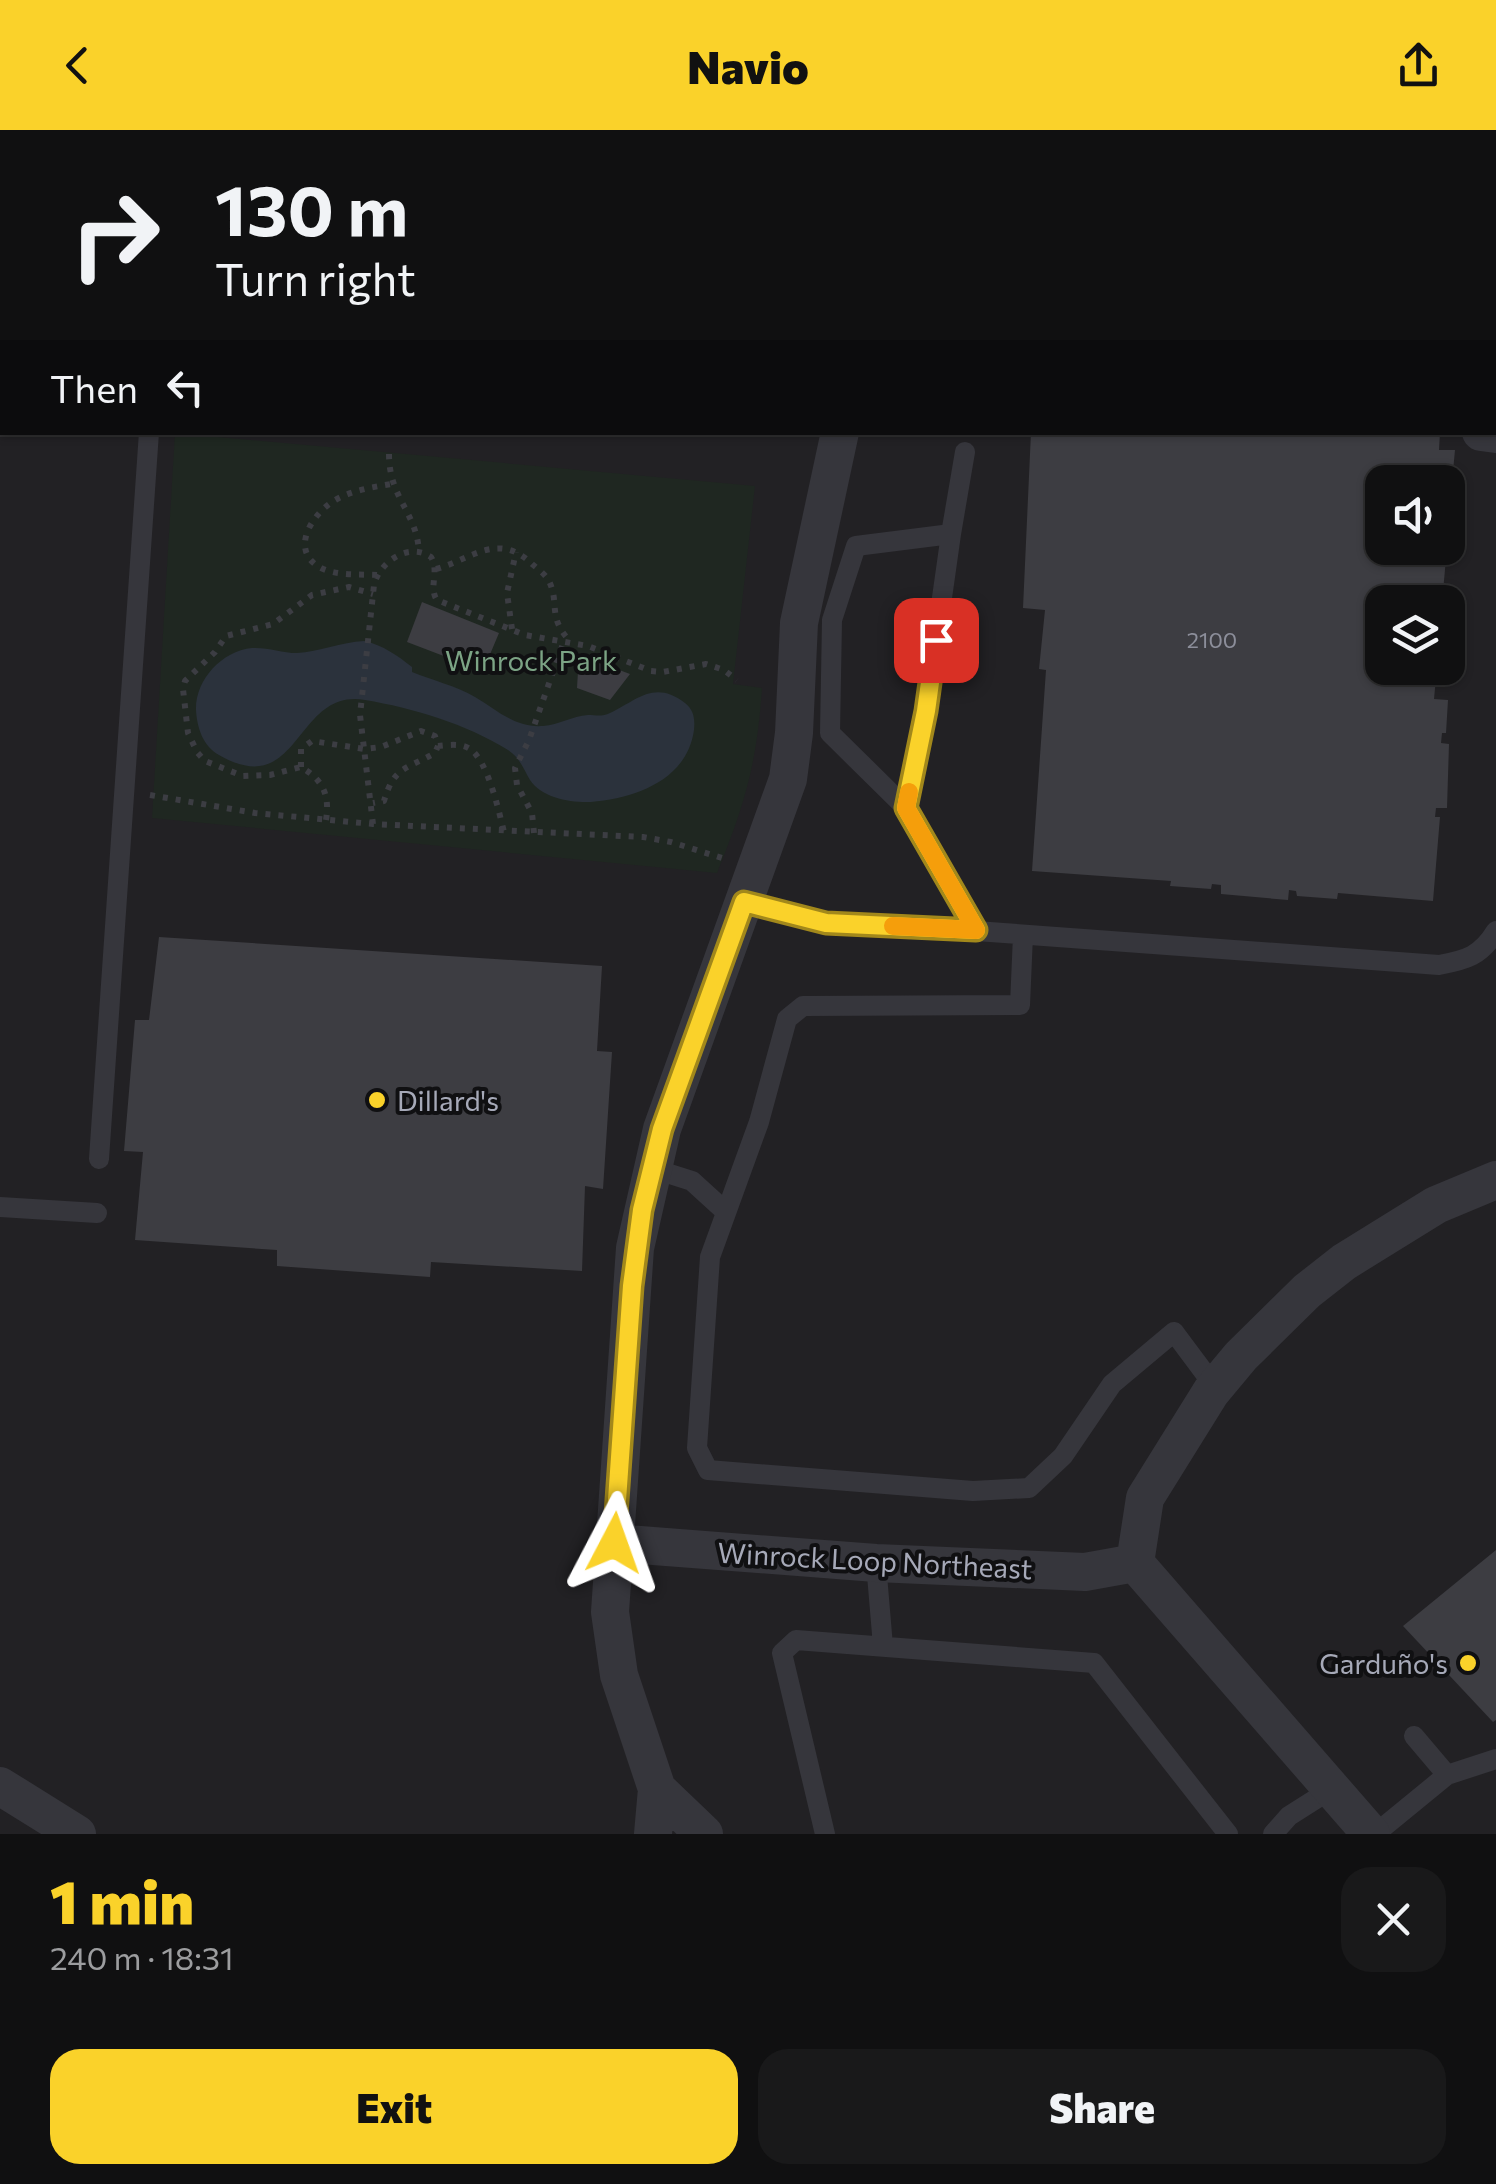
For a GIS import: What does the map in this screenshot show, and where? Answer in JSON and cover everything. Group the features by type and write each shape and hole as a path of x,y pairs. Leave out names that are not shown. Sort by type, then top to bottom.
{"street":[{"path":"653,1834 657,1788 627,1704 613,1646 610,1612 635,1248 651,1168 788,778 794,733 798,623 839,435"},
{"path":"1373,1834 1330,1790 1135,1563 1145,1498 1214,1388 1273,1322 1344,1262 1436,1205 1496,1180"},
{"name":"Winrock Loop Northeast","path":"614,1543 876,1563 1085,1572 1135,1563"},
{"path":"0,1786 77,1834"},
{"path":"657,1788 704,1834"}],"lane":[{"path":"99,1159 149,435"},
{"path":"906,808 926,711 965,452"},
{"path":"951,534 856,546 832,620 830,733 906,808 976,930"},
{"path":"744,902 826,923 976,930 1440,965 1464,962 1496,931"},
{"path":"1022,935 1020,1005 803,1006 787,1020 759,1122 710,1257 697,1448 708,1470 973,1491 1028,1488 1063,1456 1112,1384 1174,1332 1214,1388"},
{"path":"651,1168 692,1181 726,1212"},
{"path":"0,1208 96,1213"},
{"path":"876,1563 884,1646"},
{"path":"824,1834 782,1653 796,1640 1094,1663 1228,1834"},
{"path":"1414,1736 1448,1775"},
{"path":"1373,1834 1448,1775 1496,1759"},
{"path":"1273,1834 1284,1820 1330,1790"}],"path":[{"path":"390,454 392,484 415,528 419,551"},
{"path":"377,576 320,568 308,554 305,539 313,520 328,504 356,491 392,484"},
{"path":"436,569 482,549 516,552 549,582 554,617 567,642 514,774 532,813 534,833"},
{"path":"374,824 360,715 373,594 377,576 404,553 419,551 431,557 436,569 436,600 513,630 610,653 657,672 706,664 738,680"},
{"path":"513,630 507,593 516,552"},
{"path":"326,820 326,791 301,767 270,775 243,776 230,774 196,752 188,732 183,689 185,680 216,652 226,636 274,624 312,595 349,588 373,594"},
{"path":"301,767 301,749 312,741 364,749 381,747 421,731 435,736 438,746"},
{"path":"373,802 384,801 390,782 401,770 431,756 438,746"},
{"path":"438,746 466,747 477,756 504,832"},
{"path":"149,795 326,820 643,837 728,860"}],"shaded area":[{"path":"0,435 1496,435 1496,1834 0,1834"},
{"path":"364,641 396,655 412,667 412,672 460,690 507,717 533,726 604,715 655,692 674,696 685,703 694,718 689,747 670,774 642,791 583,802 542,791 512,753 475,732 420,712 365,700 342,701 324,710 283,755 266,765 246,766 219,755 205,742 198,723 197,699 205,678 220,661 252,648 291,653"}],"green space":[{"name":"Winrock Park","path":"175,435 755,486 733,684 762,688 760,715 748,783 717,873 152,818"}],"building":[{"path":"1031,435 1440,435 1439,450 1455,450 1454,465 1365,465 1365,565 1445,565 1444,585 1365,585 1365,685 1435,685 1434,699 1448,700 1446,733 1442,733 1441,743 1449,744 1447,808 1436,808 1435,817 1440,817 1433,901 1338,893 1337,899 1297,896 1296,891 1289,890 1288,900 1221,894 1221,885 1212,884 1211,889 1170,886 1171,881 1032,871 1046,670 1039,669 1045,610 1023,608"},
{"path":"422,602 499,633 483,671 407,642"},
{"path":"579,655 630,674 610,700 577,688"},
{"path":"159,937 602,966 597,1051 612,1052 603,1189 585,1186 582,1271 431,1262 430,1277 277,1266 277,1250 135,1240 143,1152 124,1151 135,1020 149,1020"},
{"name":"Garduño's","path":"1496,1550 1496,1720 1493,1722 1403,1626"}],"slow traffic":[{"path":"893,926 976,930 906,808 909,792"}],"place":[{"name":"Dillard's","path":"377,1100"},
{"name":"Garduño's","path":"1468,1663"}],"route":[{"path":"614,1543 635,1248 642,1210 662,1129 744,902 826,923 976,930 906,808 936,640"}]}
